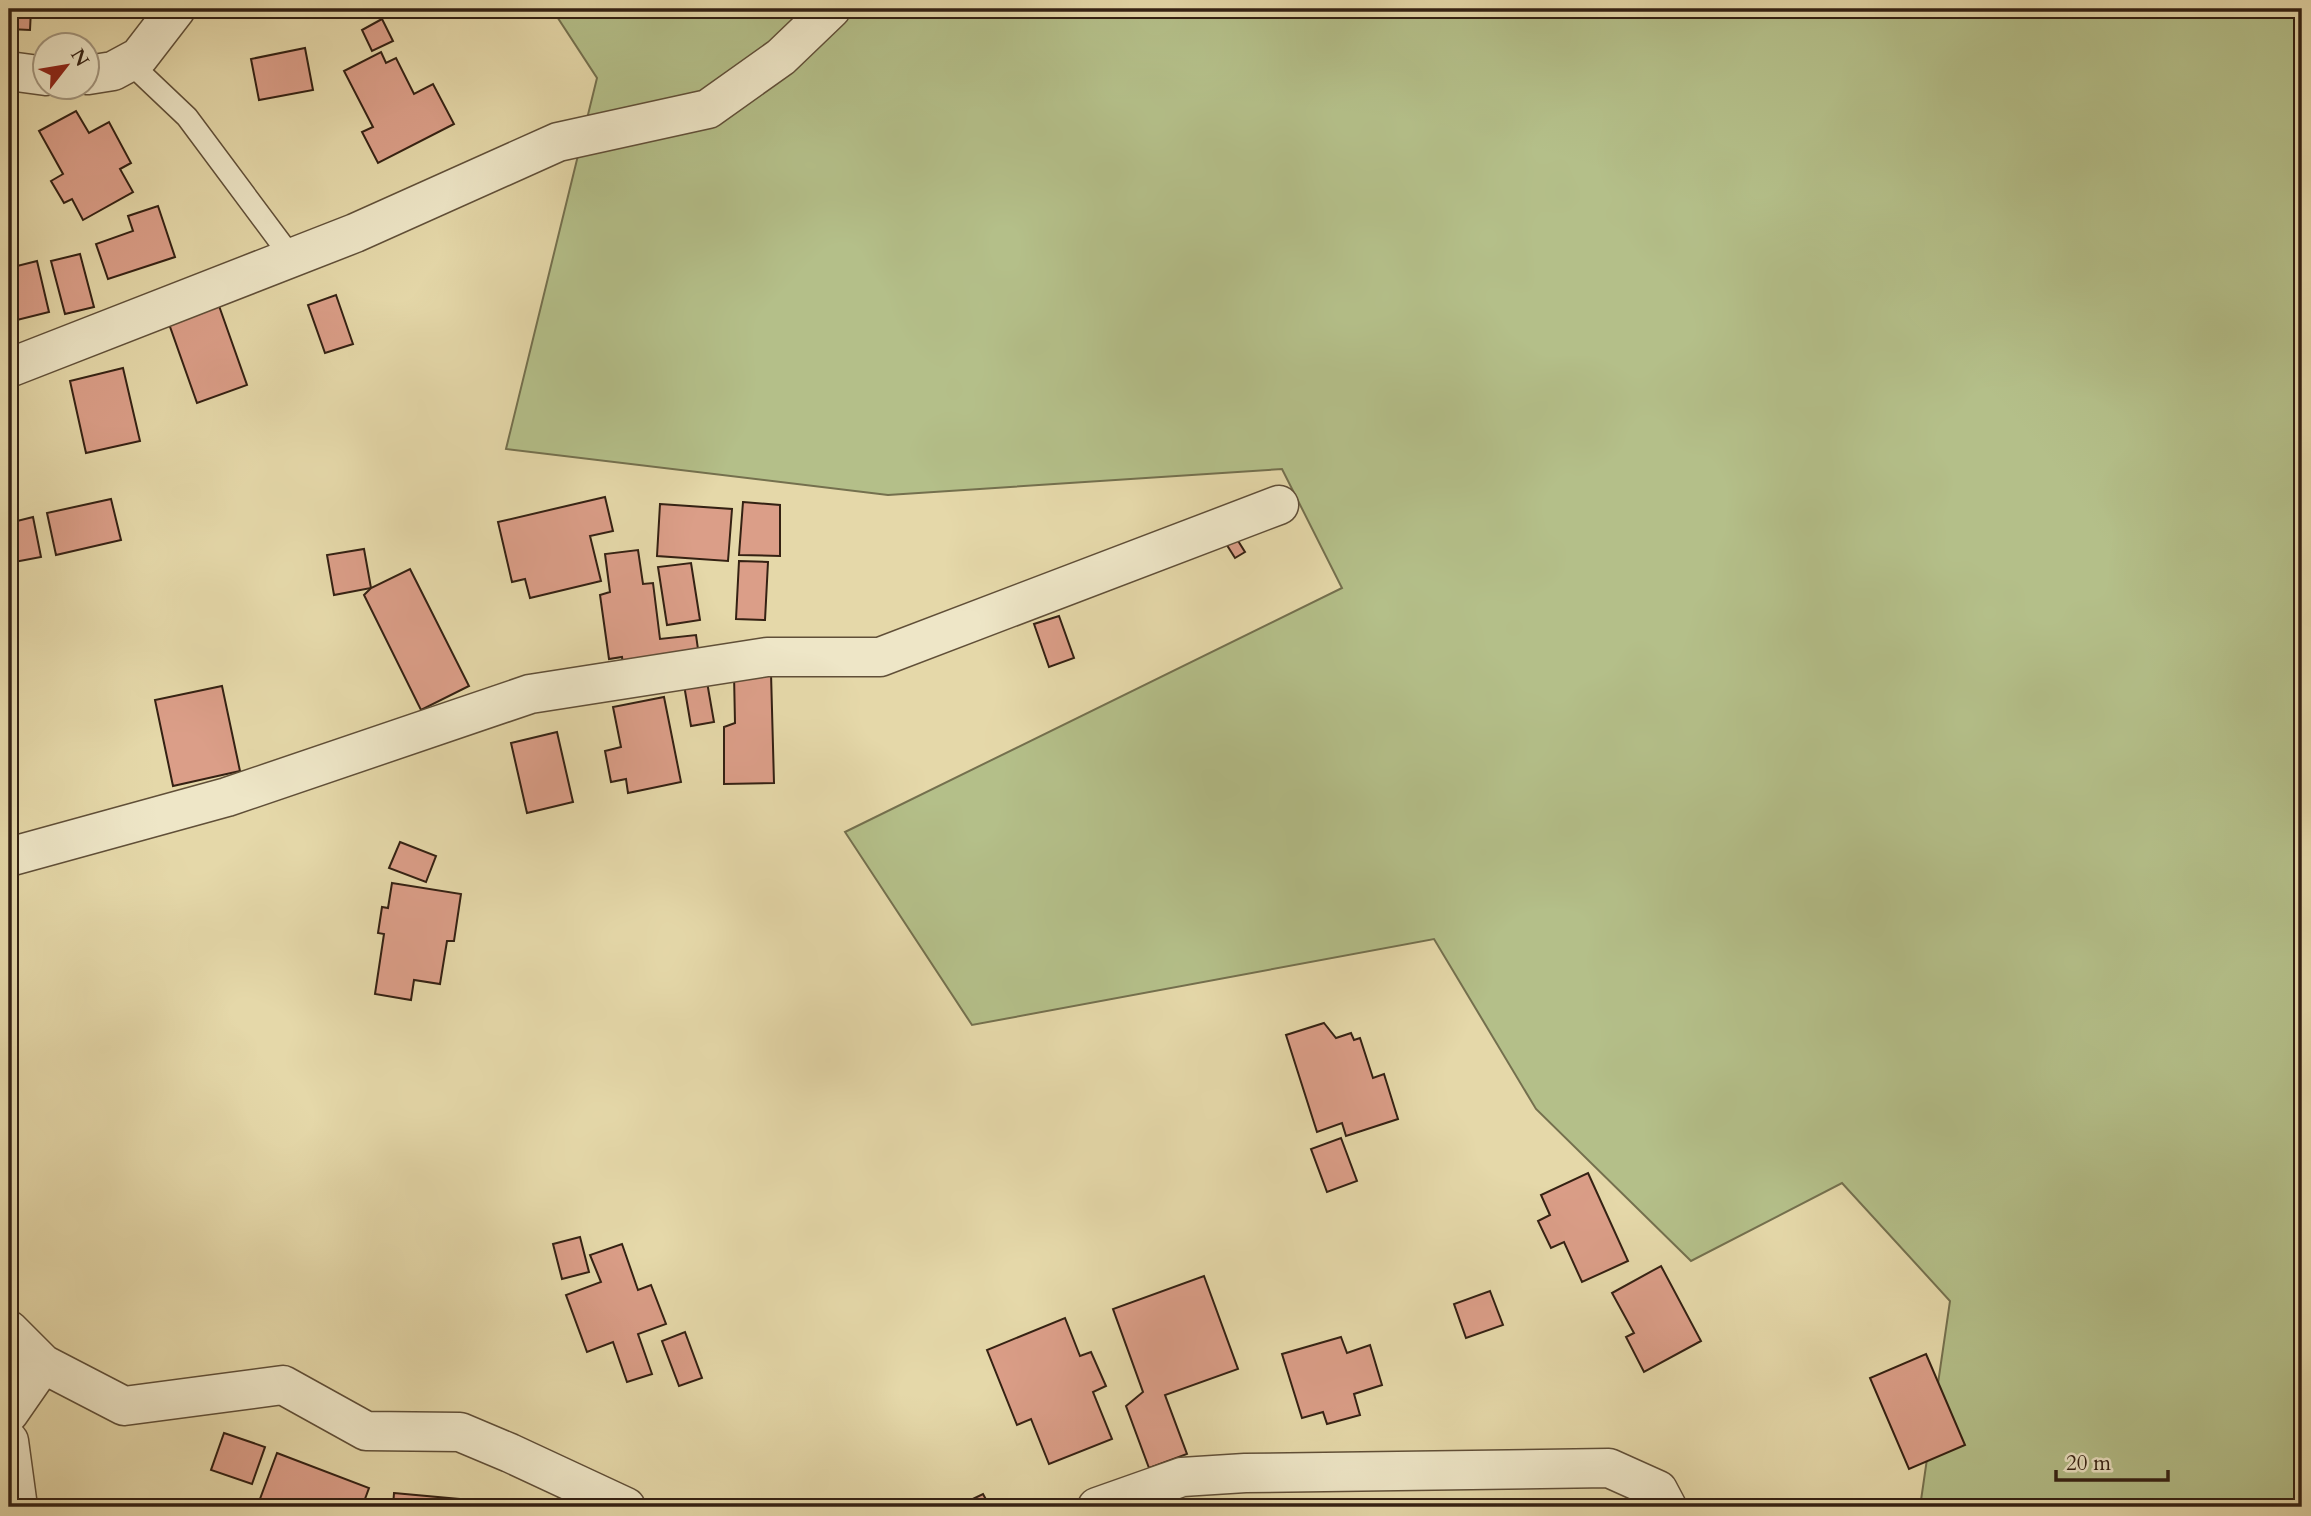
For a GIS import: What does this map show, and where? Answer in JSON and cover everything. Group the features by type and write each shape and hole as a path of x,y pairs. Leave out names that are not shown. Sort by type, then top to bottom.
{"street":[{"path":"102,73 113,71 139,57 177,9"},
{"path":"9,368 355,233 558,142 708,109 781,57 831,9"},
{"path":"9,71 32,74"},
{"path":"9,858 227,797 530,694 766,657 880,657 1279,505"},
{"path":"9,1330 43,1364 124,1405 283,1385 366,1431 460,1432 626,1507"},
{"path":"9,1413 43,1364"},
{"path":"9,1441 18,1507"},
{"path":"1097,1507 1182,1477 1245,1473 1609,1468 1658,1490 1667,1507"}],"lane":[{"path":"129,62 187,117 292,258"}],"green space":[{"path":"552,9 2302,9 2302,1507 1920,1507 1950,1301 1842,1183 1691,1261 1536,1109 1434,939 972,1025 845,832 1342,588 1282,469 888,495 506,449 597,78"}],"building":[{"path":"9,9 31,9 30,30 9,29"},
{"path":"382,19 393,41 372,51 362,30"},
{"path":"305,48 313,90 259,100 251,59"},
{"path":"381,52 386,63 396,58 414,94 433,84 454,124 378,163 362,132 373,127 344,71"},
{"path":"76,111 89,133 109,122 131,163 120,169 133,192 83,220 72,199 64,203 51,181 63,174 39,131"},
{"path":"158,206 175,257 108,279 96,244 133,231 128,216"},
{"path":"80,254 94,307 65,314 51,261"},
{"path":"37,261 49,312 9,322 9,268"},
{"path":"336,295 353,344 325,353 308,305"},
{"path":"218,303 247,385 197,403 168,321"},
{"path":"123,368 140,441 86,453 70,381"},
{"path":"9,420 16,449 9,451"},
{"path":"605,497 613,531 590,536 601,581 530,598 525,579 512,582 498,522"},
{"path":"111,499 121,540 56,555 47,513"},
{"path":"743,502 780,505 780,556 739,555"},
{"path":"660,504 732,509 728,561 657,556"},
{"path":"33,517 41,557 9,563 9,523"},
{"path":"1235,536 1245,552 1235,558 1225,542"},
{"path":"364,549 371,588 334,595 327,555"},
{"path":"638,550 643,584 653,583 660,639 696,635 702,677 626,688 622,657 609,659 600,595 610,592 605,554"},
{"path":"739,561 768,562 765,620 736,619"},
{"path":"691,563 700,620 667,625 658,567"},
{"path":"410,569 469,686 421,710 364,595 371,588"},
{"path":"1059,616 1074,658 1049,667 1034,624"},
{"path":"771,673 774,783 724,784 724,727 735,723 734,674"},
{"path":"707,682 714,722 691,726 684,685"},
{"path":"222,686 240,771 173,786 155,700"},
{"path":"664,697 681,782 628,793 626,779 611,782 605,751 621,747 613,707"},
{"path":"557,732 573,802 527,813 511,743"},
{"path":"400,842 436,856 426,882 389,868"},
{"path":"392,883 461,894 454,941 447,941 440,984 414,980 411,1000 375,994 384,934 378,933 382,907 388,908"},
{"path":"1324,1023 1336,1038 1351,1033 1354,1040 1360,1038 1373,1078 1384,1074 1398,1119 1346,1136 1342,1123 1317,1132 1286,1035"},
{"path":"1341,1138 1357,1181 1327,1192 1311,1149"},
{"path":"1588,1173 1628,1261 1582,1282 1564,1242 1551,1248 1538,1221 1550,1215 1541,1195"},
{"path":"580,1237 589,1272 562,1279 553,1244"},
{"path":"622,1244 638,1290 651,1285 666,1324 638,1334 652,1374 627,1382 613,1342 587,1352 566,1295 601,1282 590,1255"},
{"path":"1661,1266 1701,1341 1644,1372 1626,1337 1634,1333 1612,1293"},
{"path":"1204,1276 1238,1369 1165,1395 1187,1454 1149,1468 1126,1406 1143,1392 1113,1309"},
{"path":"1490,1291 1503,1325 1466,1338 1454,1304"},
{"path":"1065,1318 1080,1356 1091,1352 1106,1386 1093,1392 1112,1439 1049,1464 1031,1419 1017,1425 987,1350"},
{"path":"685,1332 702,1378 679,1386 662,1341"},
{"path":"1341,1337 1347,1353 1370,1345 1382,1385 1354,1394 1360,1415 1327,1424 1323,1412 1302,1418 1282,1354"},
{"path":"1926,1354 1965,1445 1909,1469 1870,1378"},
{"path":"224,1433 265,1447 252,1484 211,1470"},
{"path":"277,1453 369,1488 362,1507 257,1507"},
{"path":"394,1493 470,1500 470,1507 393,1507"},
{"path":"983,1494 990,1507 956,1507"},
{"path":"560,1498 563,1507 528,1507"}]}
